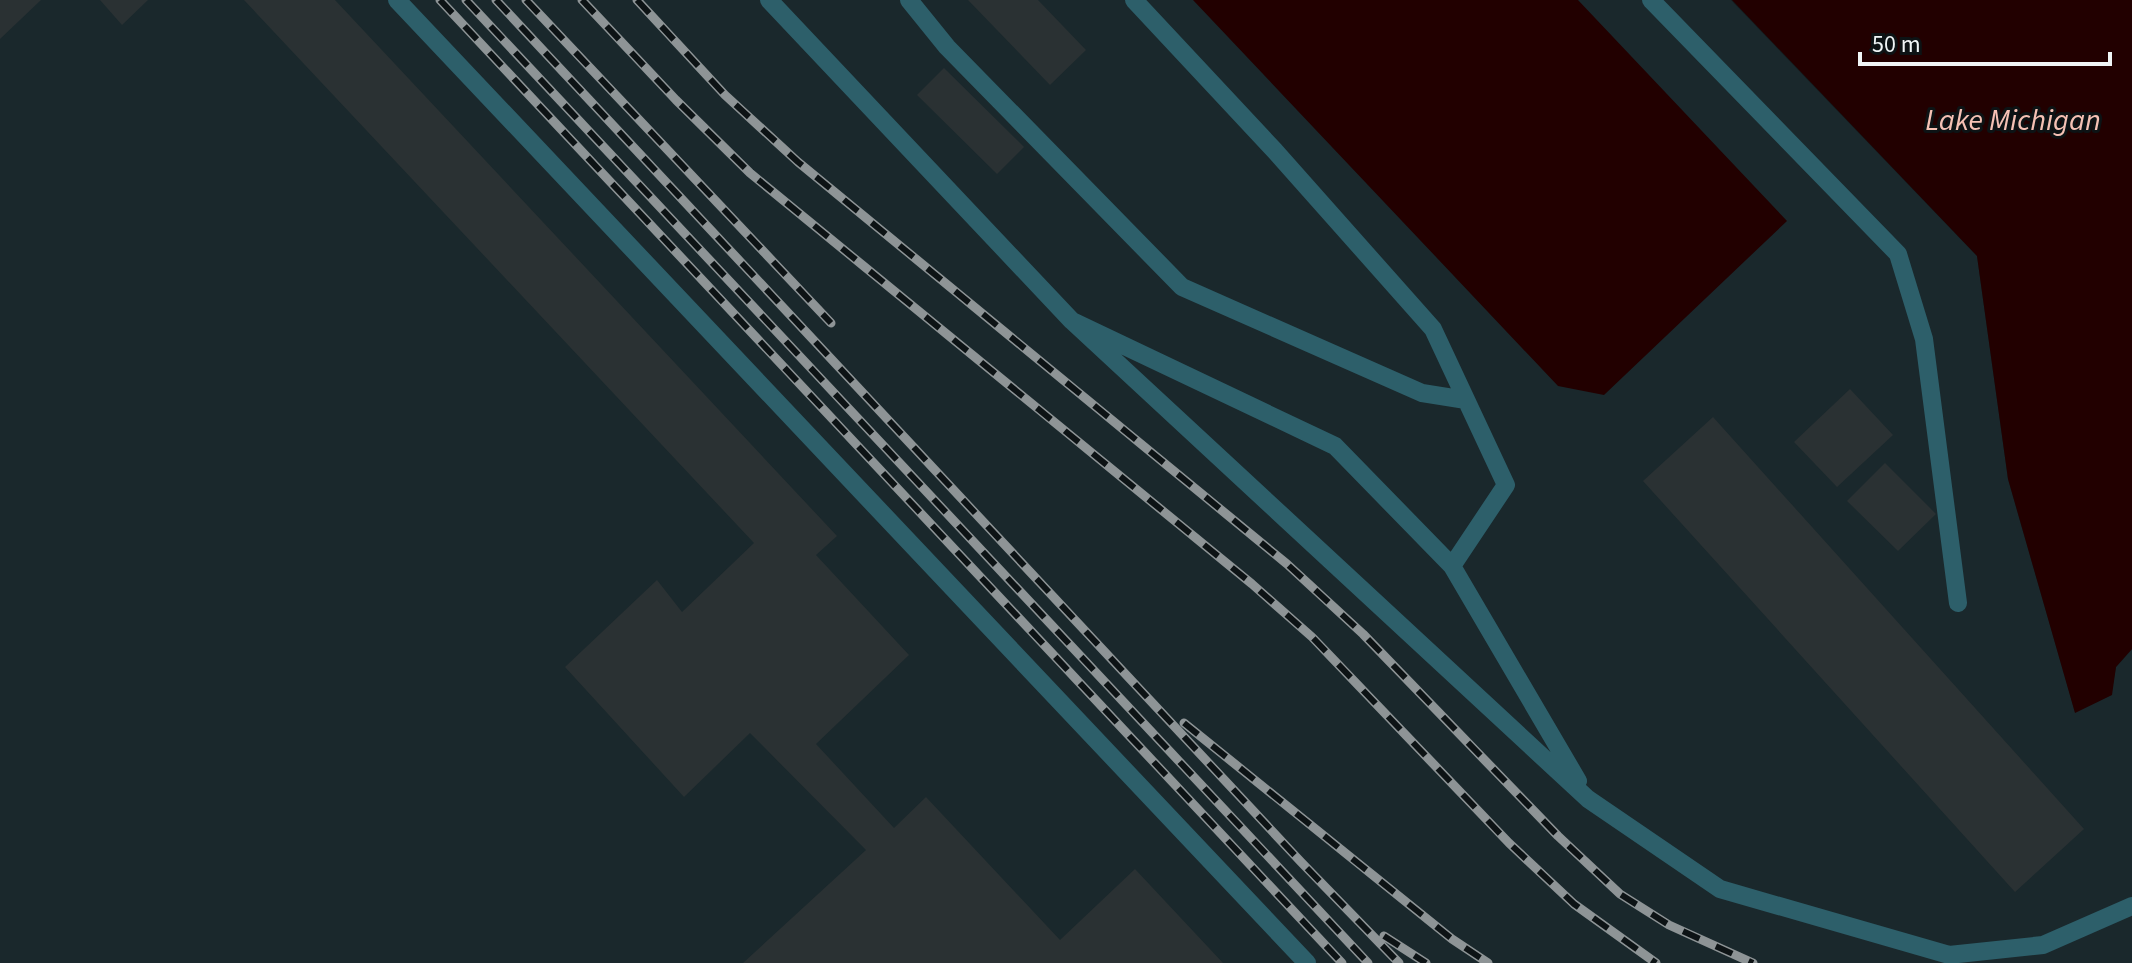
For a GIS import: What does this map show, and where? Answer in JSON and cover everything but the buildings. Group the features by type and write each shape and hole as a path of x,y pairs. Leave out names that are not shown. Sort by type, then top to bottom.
{"lane":[{"path":"397,0 1307,963"},
{"path":"769,0 1072,321 1588,799 1720,889 1949,955 2043,945 2132,906"},
{"path":"909,0 947,47 1182,287 1422,393 1466,400"},
{"path":"1134,0 1275,151 1433,329 1506,485 1452,566"},
{"path":"1651,0 1898,254 1924,339 1958,603"},
{"path":"1072,321 1335,446 1452,566 1588,799"}],"shaded area":[{"path":"0,0 1731,0 1977,256 2008,479 2075,712 2111,695 2116,667 2132,649 2132,963 0,963"}],"water":[{"path":"1193,0 1578,0 1787,221 1604,395 1558,386"},
{"name":"Lake Michigan","path":"1732,0 2132,0 2132,649 2116,667 2112,695 2075,713 2008,479 1977,256"}],"railway":[{"path":"440,0 1342,963"},
{"path":"466,0 1368,963"},
{"path":"496,0 1301,862 1399,963"},
{"path":"526,0 831,323"},
{"path":"582,0 750,173 1252,584 1312,637 1509,843 1574,904 1656,963"},
{"path":"637,0 725,95 798,162 1287,564 1363,634 1558,836 1620,894 1669,925 1753,963"},
{"path":"1184,723 1452,939 1488,963"},
{"path":"1384,936 1426,963"}]}
